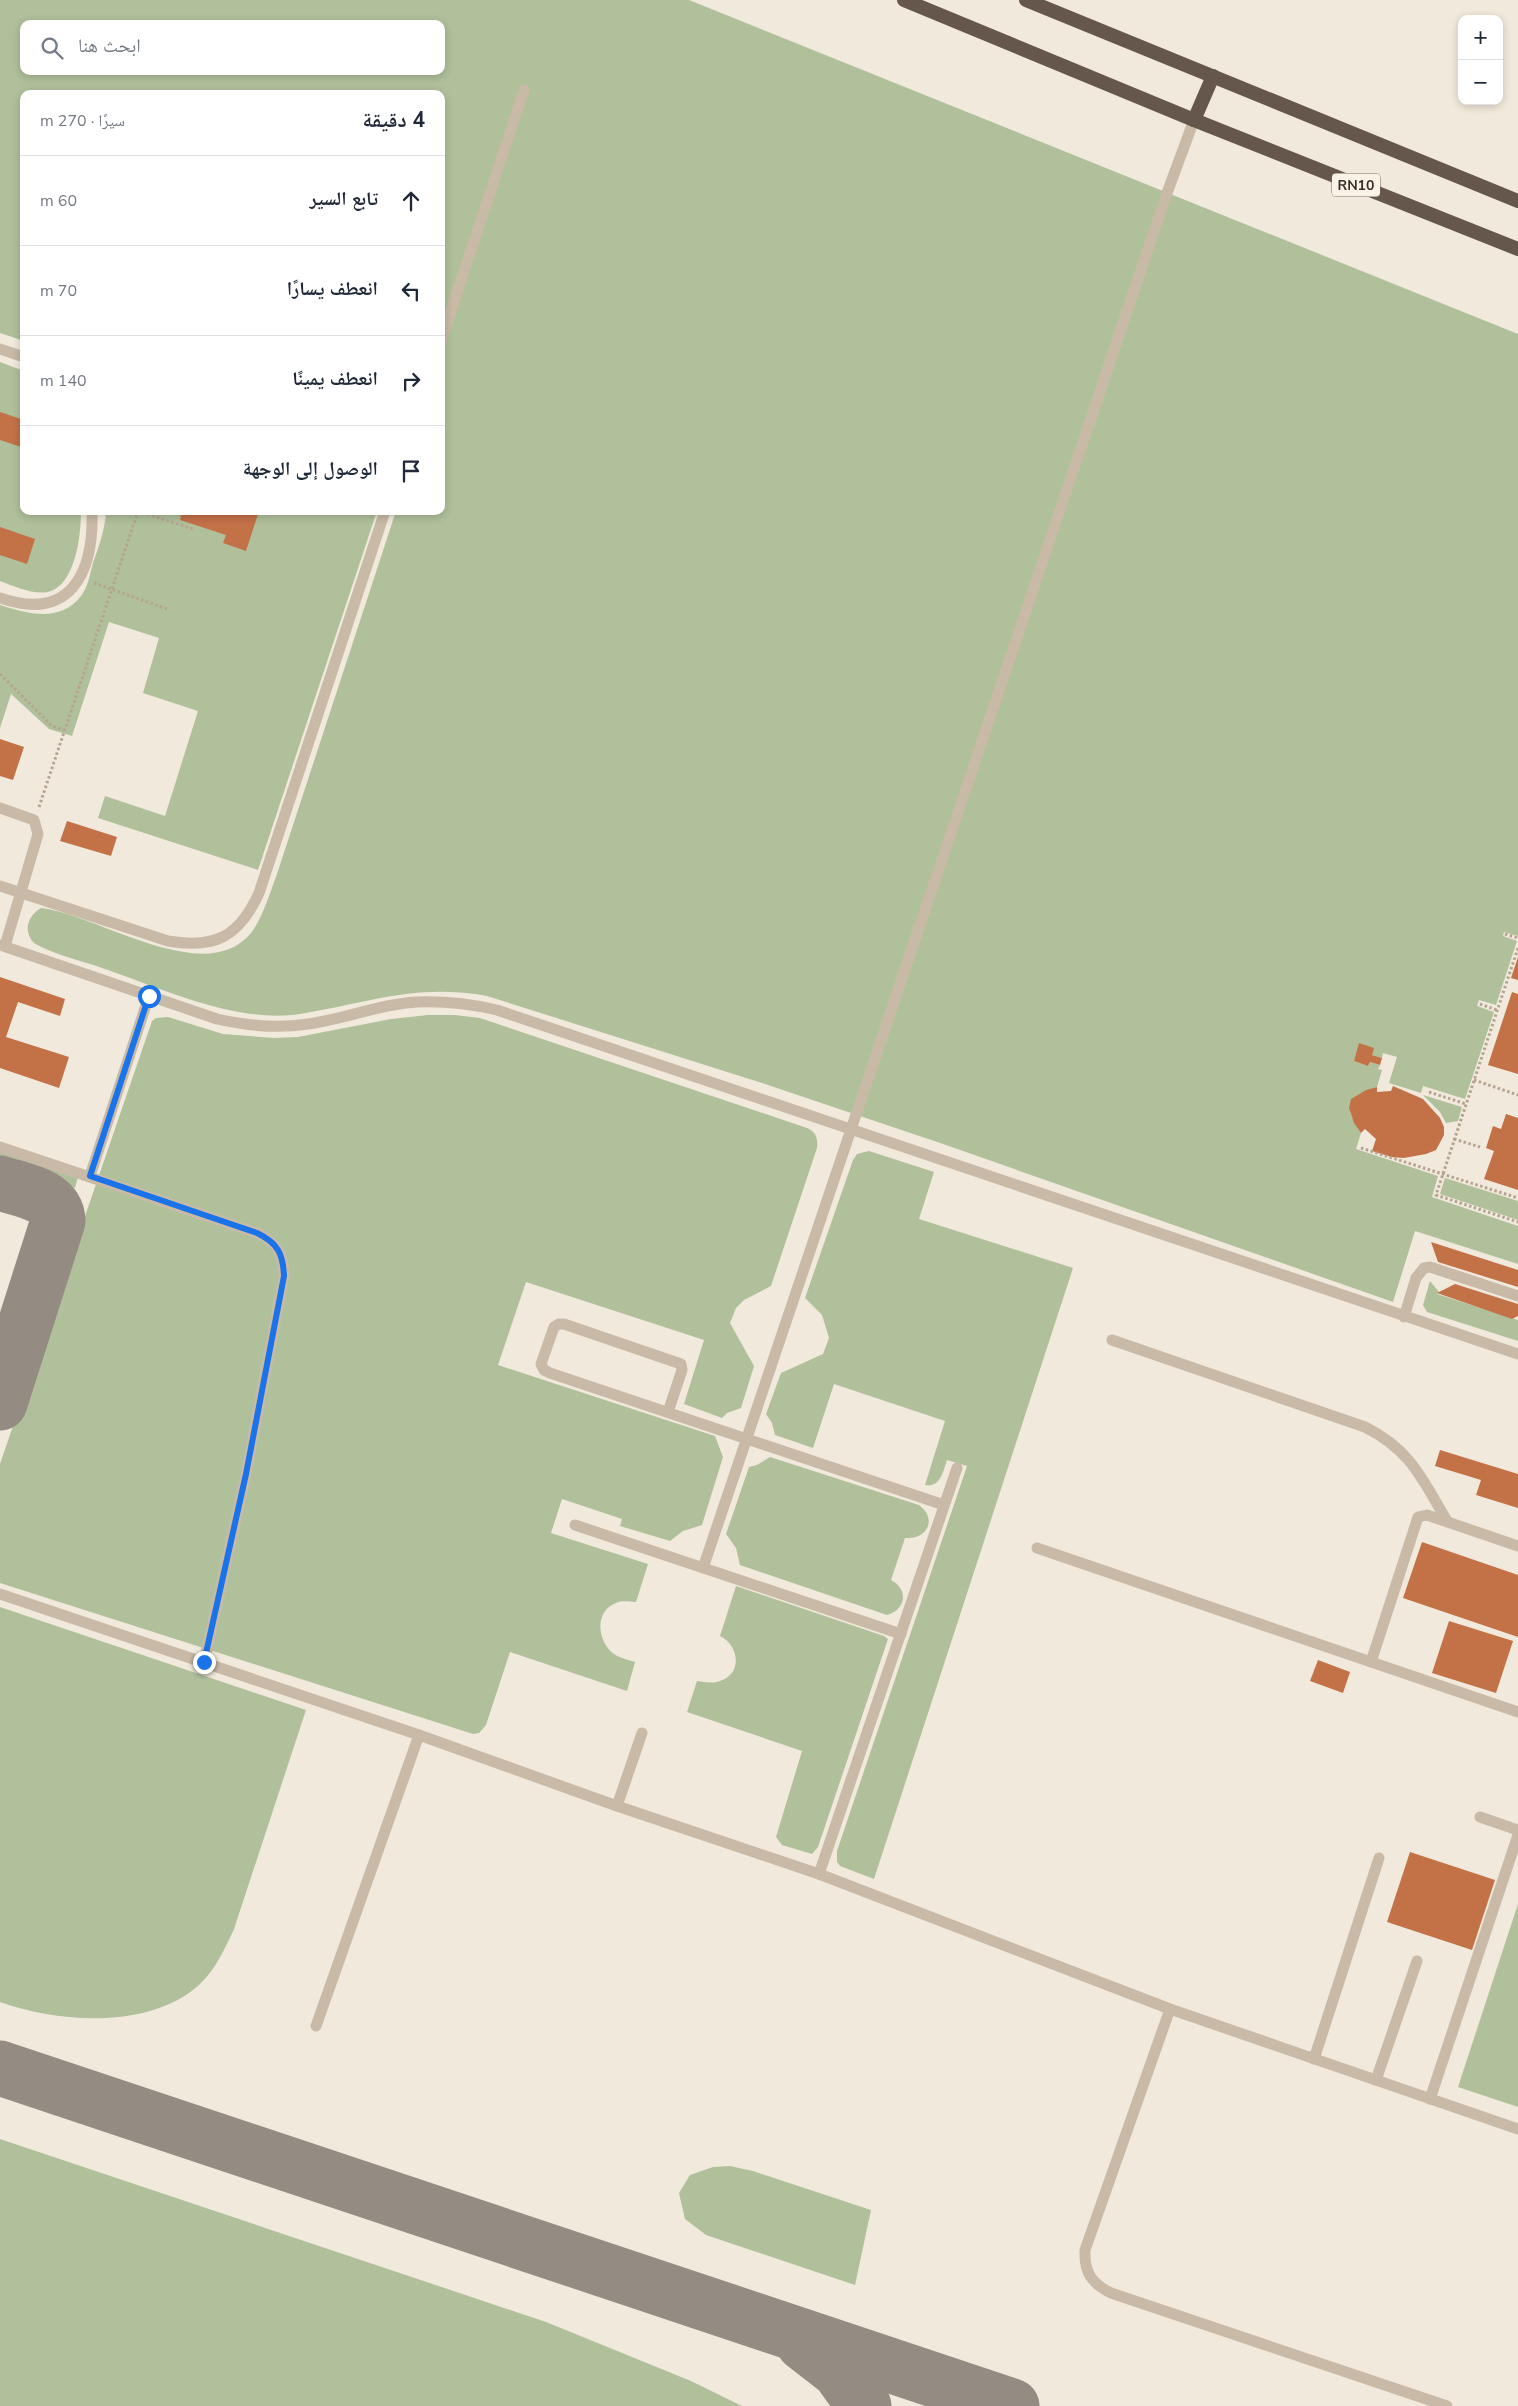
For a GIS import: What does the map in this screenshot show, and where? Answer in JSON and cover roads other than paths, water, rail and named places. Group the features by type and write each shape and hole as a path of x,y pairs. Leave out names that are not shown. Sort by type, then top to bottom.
{"highway":[{"name":"RN10","path":"904,0 1194,120 1518,249"},
{"path":"1026,0 1518,201"},
{"path":"1194,120 1213,76"}],"lane":[{"path":"445,329 524,90"},
{"path":"703,1568 1167,193 1194,120"},
{"path":"0,349 20,356"},
{"path":"0,598 25,605 46,604 66,594 80,578 91,540 92,515"},
{"path":"0,886 176,942 191,945 213,941 234,931 249,914 259,893 384,515"},
{"path":"0,808 34,820 38,834 2,946 217,1019 262,1027 309,1024 416,1002 471,1004 497,1010 1518,1354"},
{"path":"90,1176 149,996"},
{"path":"0,1147 257,1233 274,1243 283,1257 284,1276 248,1464 204,1662"},
{"path":"1404,1317 1416,1278 1424,1268 1430,1267 1518,1296"},
{"path":"668,1412 682,1370 681,1364 564,1324 554,1326 541,1364 544,1370 668,1412 747,1437 944,1505"},
{"path":"1112,1340 1365,1427 1382,1435 1411,1461 1447,1522"},
{"path":"819,1874 957,1468"},
{"path":"1371,1662 1416,1521 1422,1515 1518,1546"},
{"path":"575,1525 901,1634"},
{"path":"1037,1548 1518,1712"},
{"path":"0,1594 419,1735 617,1806 819,1874 1170,2009 1518,2129"},
{"path":"617,1806 642,1734"},
{"path":"316,2026 419,1735"},
{"path":"1480,1818 1518,1830"},
{"path":"1430,2099 1518,1835"},
{"path":"1314,2059 1379,1858"},
{"path":"1376,2080 1417,1961"},
{"path":"1170,2009 1085,2250 1085,2264 1089,2277 1098,2287 1111,2293 1446,2406"}]}
